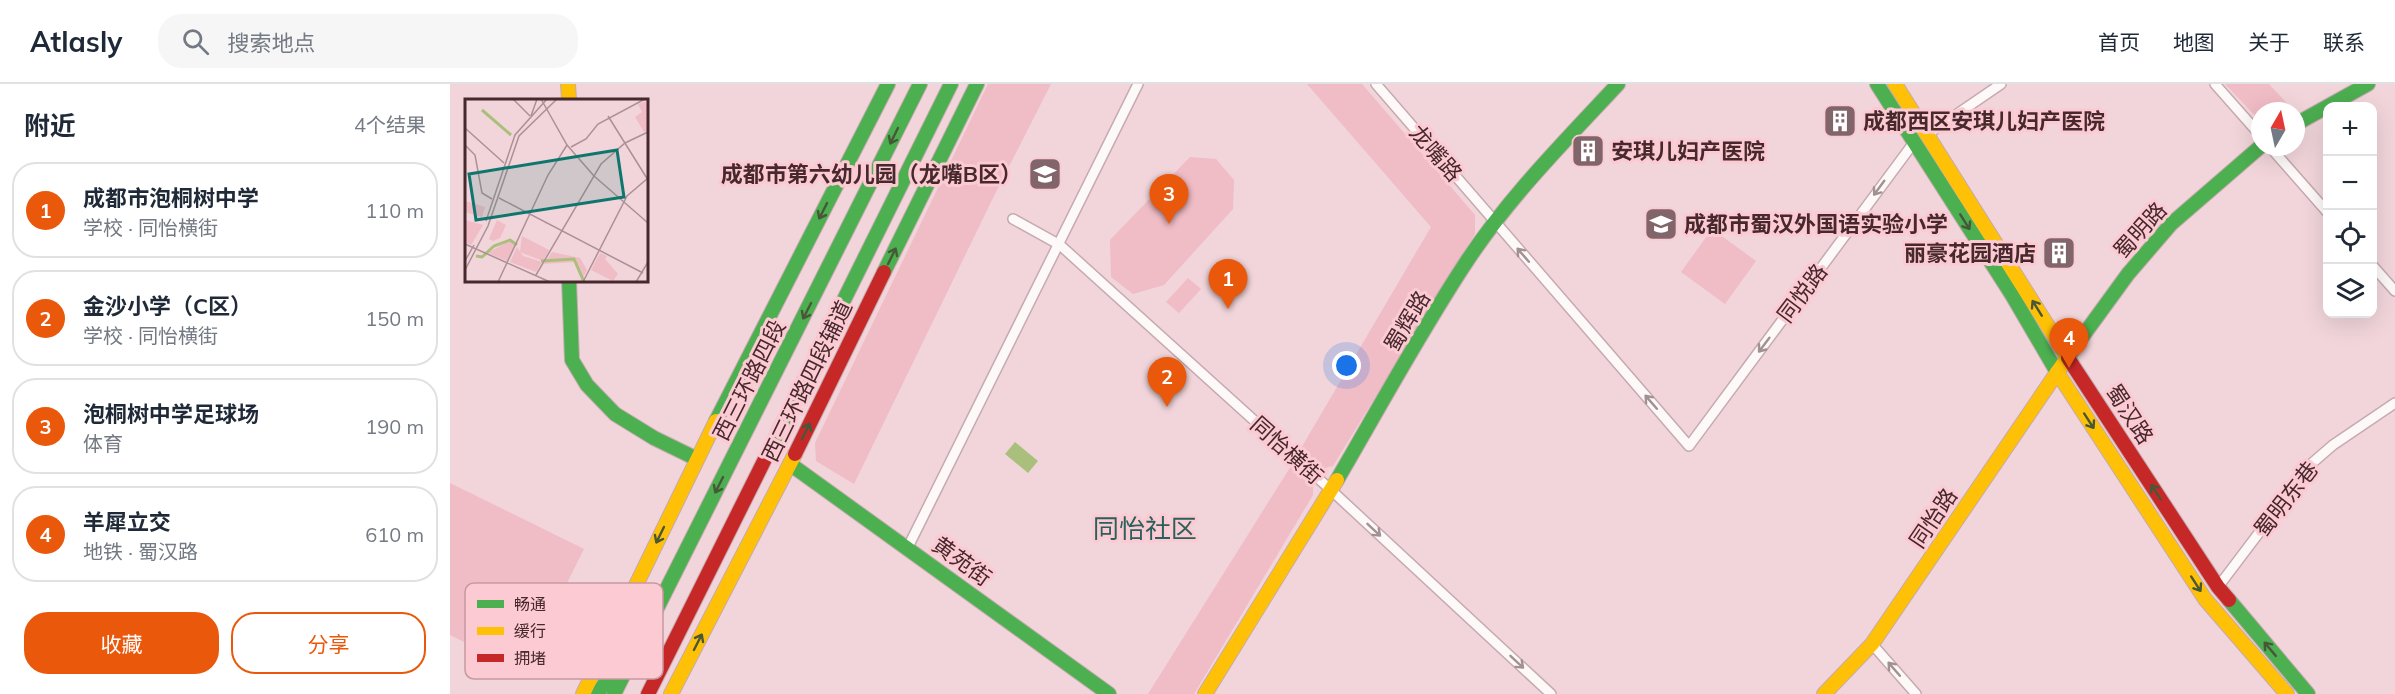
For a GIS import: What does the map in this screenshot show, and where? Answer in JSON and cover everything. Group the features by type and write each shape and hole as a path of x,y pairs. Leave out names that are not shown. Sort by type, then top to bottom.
{"main road":[{"path":"637,583 697,459 888,84"},
{"name":"西三环路四段","path":"663,596 920,84"},
{"path":"663,664 951,84"},
{"name":"西三环路四段辅道","path":"671,694 790,464 977,84"},
{"name":"蜀辉路","path":"1205,694 1331,490 1465,264 1495,222 1549,158 1618,84"},
{"name":"蜀汉路","path":"1877,84 1915,141 2057,372 2205,599 2287,694"},
{"name":"蜀汉路","path":"1895,84 2068,358 2218,588 2308,694"},
{"path":"2305,119 2368,84"},
{"name":"蜀明路","path":"2068,358 2128,274 2171,224 2251,155"},
{"path":"569,282 572,360 587,385 615,414 654,438 697,459"},
{"name":"同怡路","path":"1824,694 1872,644 2068,358"},
{"name":"黄苑街","path":"790,464 1109,694"},
{"path":"583,694 590,679"},
{"path":"597,694 608,679"},
{"name":"西三环路四段","path":"614,694 622,679"},
{"path":"648,694 655,679"}],"street":[{"path":"908,547 1138,84"},
{"name":"龙嘴路","path":"1376,84 1689,446"},
{"path":"1928,134 2001,84"},
{"path":"2215,84 2251,125"},
{"name":"同悦路","path":"1689,446 1915,141"},
{"path":"2278,156 2325,210"},
{"name":"同怡横街","path":"1013,219 1060,245 1331,490 1551,694"},
{"path":"2377,270 2395,291"},
{"name":"蜀明东巷","path":"2218,588 2311,464 2333,445 2395,403"},
{"path":"1872,644 1916,694"}],"shaded area":[{"path":"988,84 1051,84 854,484 816,461 815,443"},
{"path":"1307,84 1362,84 1475,215 1475,234 1333,466 1322,469 1300,450 1431,227"},
{"path":"2225,84 2269,84 2286,102 2251,102 2251,111"},
{"path":"1190,157 1216,159 1234,180 1233,209 1164,285 1133,294 1111,277 1110,240"},
{"path":"1712,229 1756,261 1725,304 1681,272"},
{"path":"1188,278 1201,289 1179,313 1166,302"},
{"path":"1015,442 1038,461 1028,473 1005,454"},
{"path":"1291,466 1313,485 1313,495 1194,694 1148,694"},
{"path":"450,483 584,549 567,583 465,583 465,642 450,635"}],"traffic: fast":[{"path":"716,421 888,84"},
{"path":"663,596 920,84"},
{"path":"768,453 951,84"},
{"path":"884,272 977,84"},
{"path":"1337,480 1431,317 1482,240 1538,171 1618,84"},
{"path":"1877,84 2012,295 2057,372"},
{"path":"2305,119 2368,84"},
{"path":"2069,355 2128,274 2171,224 2251,155"},
{"path":"569,282 572,360 587,385 615,414 654,438 697,459"},
{"path":"790,464 1109,694"},
{"path":"2229,600 2308,694"},
{"path":"597,694 608,679"},
{"path":"614,694 622,679"}],"traffic: slow":[{"path":"568,84 569,99"},
{"path":"1895,84 2068,358"},
{"path":"1824,694 1872,644 2069,355"},
{"path":"2057,372 2205,599 2287,694"},
{"path":"637,583 716,421"},
{"path":"671,694 795,454"},
{"path":"1205,694 1337,480"},
{"path":"583,694 590,679"}],"traffic: jam":[{"path":"795,454 884,272"},
{"path":"2068,358 2218,587 2229,600"},
{"path":"663,664 768,453"},
{"path":"648,694 655,679"}],"place":[{"name":"成都西区安琪儿妇产医院","path":"1840,121"},
{"name":"安琪儿妇产医院","path":"1588,151"},
{"name":"成都市第六幼儿园（龙嘴B区）","path":"1045,174"},
{"name":"泡桐树中学足球场","path":"1169,224"},
{"name":"成都市蜀汉外国语实验小学","path":"1661,224"},
{"name":"丽豪花园酒店","path":"2059,253"},
{"name":"成都市泡桐树中学","path":"1228,309"},
{"name":"羊犀立交","path":"2069,368"},
{"name":"金沙小学（C区）","path":"1167,407"}],"district":[{"name":"同怡社区","path":"1145,529"}]}
